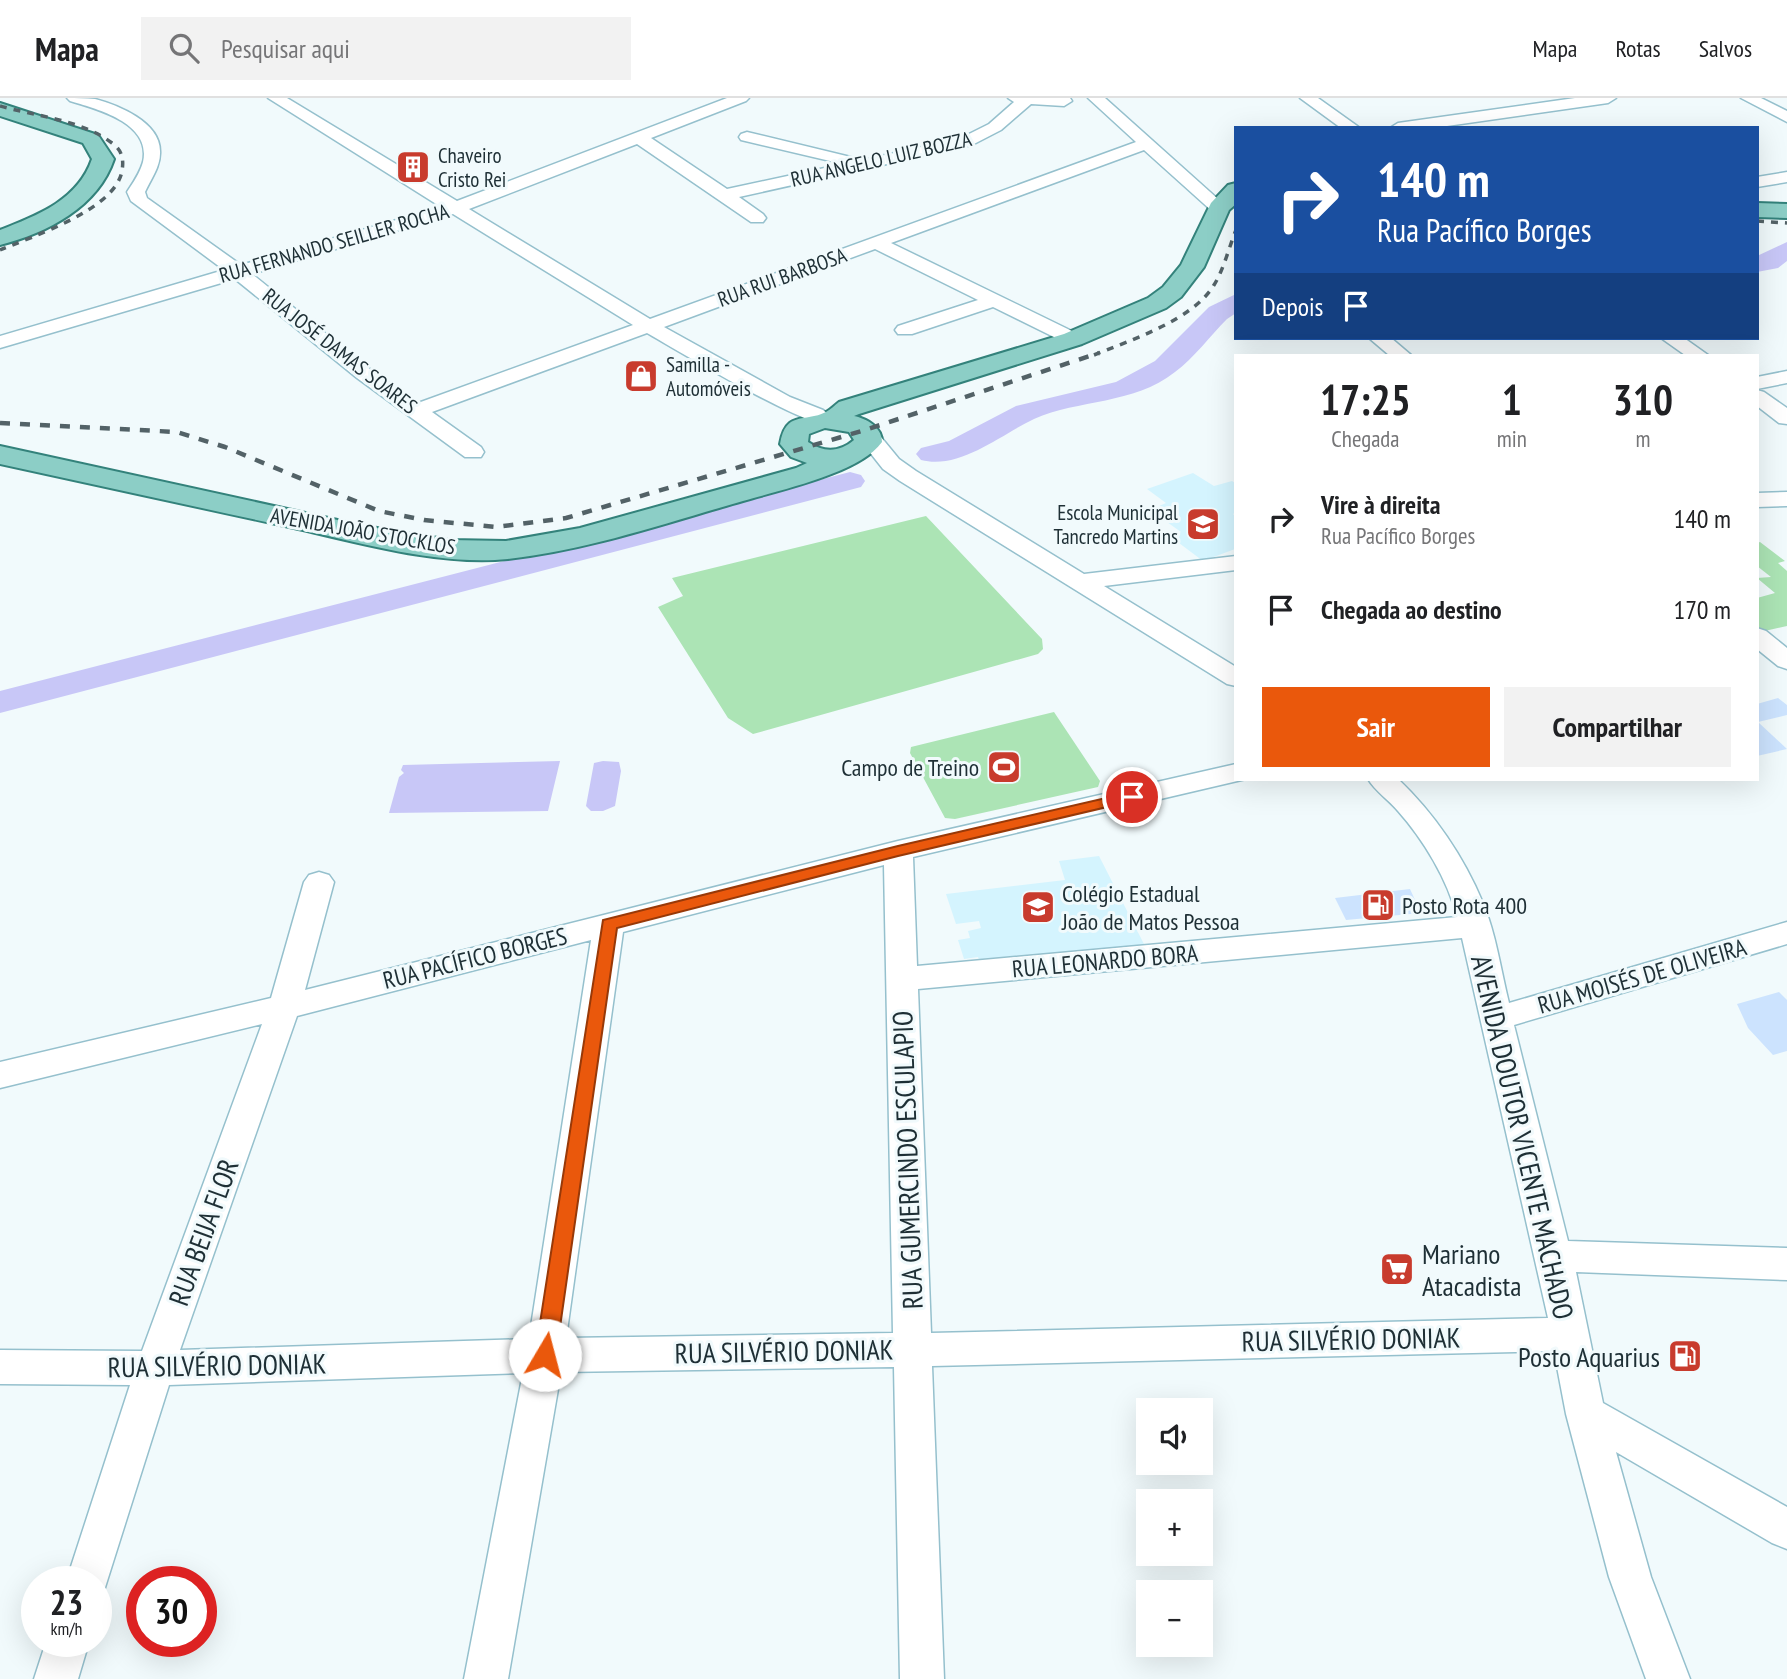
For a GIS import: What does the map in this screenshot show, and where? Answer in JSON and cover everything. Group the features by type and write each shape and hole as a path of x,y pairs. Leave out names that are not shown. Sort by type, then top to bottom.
{"main road":[{"path":"0,109 92,139 103,159 93,183 66,208 0,238"},
{"path":"0,117 70,140 85,150 89,159 87,169 67,195 0,231"},
{"name":"AVENIDA JOÃO STOCKLOS","path":"0,442 382,526 453,535 510,537 578,526 739,484 782,468 800,458 798,445 803,426 830,420 849,408 1073,340 1141,311 1172,292 1192,267 1227,199"},
{"path":"1759,210 1787,211"},
{"path":"798,445 819,457 857,444 875,402"},
{"path":"830,420 848,422 857,444"},
{"name":"AVENIDA JOÃO STOCKLOS","path":"0,455 365,535 450,549 506,550 583,537 806,474 857,444"}],"street":[{"name":"RUA JOSÉ DAMAS SOARES","path":"75,98 123,116 148,136 153,148 152,161 136,192 139,201 237,271 364,374 472,452"},
{"path":"276,98 648,326 783,401 830,420"},
{"name":"RUA FERNANDO SEILLER ROCHA","path":"0,342 455,208 741,98"},
{"path":"1021,99 1086,98"},
{"path":"1096,98 1148,143 1227,199"},
{"path":"1308,98 1349,126"},
{"path":"1522,98 1561,121"},
{"path":"1412,126 1608,98"},
{"path":"1749,98 1787,117"},
{"name":"RUA ANGELO LUIZ BOZZA","path":"725,195 982,136 1021,99"},
{"path":"1062,100 1110,109"},
{"path":"637,137 757,218"},
{"path":"747,137 863,164"},
{"name":"RUA RUI BARBOSA","path":"416,411 1148,143"},
{"path":"813,152 825,172"},
{"path":"1759,182 1787,177"},
{"path":"876,243 1073,340"},
{"path":"905,330 993,301"},
{"path":"1382,340 1400,354"},
{"path":"1674,340 1696,354"},
{"path":"1759,383 1787,377"},
{"path":"1759,397 1787,418"},
{"path":"783,401 798,445"},
{"path":"857,444 1234,677"},
{"path":"1759,500 1787,499"},
{"path":"1079,582 1234,563"},
{"path":"1767,642 1787,661"},
{"name":"RUA PACÍFICO BORGES","path":"0,1075 284,1007 898,851 1234,773"},
{"name":"AVENIDA DOUTOR VICENTE MACHADO","path":"1384,781 1409,805 1438,844 1469,904 1554,1256 1586,1414 1630,1577 1668,1679"},
{"name":"RUA GUMERCINDO ESCULAPIO","path":"898,851 922,1679"},
{"name":"RUA BEIJA FLOR","path":"92,1566 155,1368 284,1007 318,882"},
{"path":"486,1679 545,1355 609,924"},
{"name":"RUA LEONARDO BORA","path":"902,979 1474,926"},
{"name":"RUA MOISÉS DE OLIVEIRA","path":"1498,1018 1787,933"},
{"path":"1554,1256 1787,1264"},
{"name":"RUA SILVÉRIO DONIAK","path":"0,1367 155,1368 545,1355 912,1350 1569,1334"},
{"path":"1586,1414 1787,1529"},
{"path":"56,1679 63,1657"}],"shaded area":[{"name":"Escola Municipal Tancredo Martins","path":"1193,473 1214,486 1234,482 1234,549 1203,561 1171,537 1181,532 1150,510 1166,503 1147,489"},
{"name":"Colégio Estadual João de Matos Pessoa","path":"1099,856 1146,948 980,962 978,957 964,959 958,940 970,938 968,931 981,928 979,921 956,924 946,894 1065,880 1059,861"}],"green space":[{"path":"926,516 1042,639 1043,649 1038,654 753,734 728,718 658,607 683,596 672,578"},
{"path":"1759,542 1785,561 1778,563 1787,571 1787,626 1760,632 1759,597 1775,593 1759,580 1771,577 1759,568"},
{"name":"Campo de Treino","path":"1054,712 1100,781 1098,787 955,819 945,818 910,753 911,747"}],"water":[{"path":"560,761 548,811 389,813 399,777 404,773 401,770 403,765"},
{"path":"619,762 621,771 615,806 603,811 591,811 586,806 594,763"}],"building":[{"path":"1778,698 1787,705 1787,715 1759,722 1759,703"},
{"path":"1759,723 1787,749 1759,756"},
{"name":"Posto Rota 400","path":"1410,889 1421,913 1346,920 1335,898"},
{"path":"1779,992 1787,1000 1787,1051 1773,1055 1748,1028 1737,1004"}],"waterway":[{"path":"1759,264 1769,263 1787,249"},
{"path":"931,454 958,448 1026,412 1126,388 1165,367 1218,313 1234,303"},
{"path":"0,702 850,481"}],"railway":[{"path":"0,106 58,120 100,135 120,152 123,163 116,185 105,198 71,220 0,250"},
{"path":"1759,221 1787,223"},
{"path":"1098,353 1160,328 1192,309 1218,279 1234,236"},
{"path":"0,423 177,432 225,447 379,511 424,520 496,527 566,518 865,430 1098,353"},
{"path":"1094,355 1098,353"}],"place":[{"name":"Chaveiro Cristo Rei","path":"413,167"},
{"name":"Samilla - Automóveis","path":"641,376"},
{"name":"Escola Municipal Tancredo Martins","path":"1203,524"},
{"name":"Campo de Treino","path":"1004,767"},
{"name":"Posto Rota 400","path":"1378,905"},
{"name":"Colégio Estadual João de Matos Pessoa","path":"1038,907"},
{"name":"Mariano Atacadista","path":"1397,1269"},
{"name":"Posto Aquarius","path":"1685,1356"}],"route":[{"path":"545,1355 609,924 898,851 1132,797"}]}
